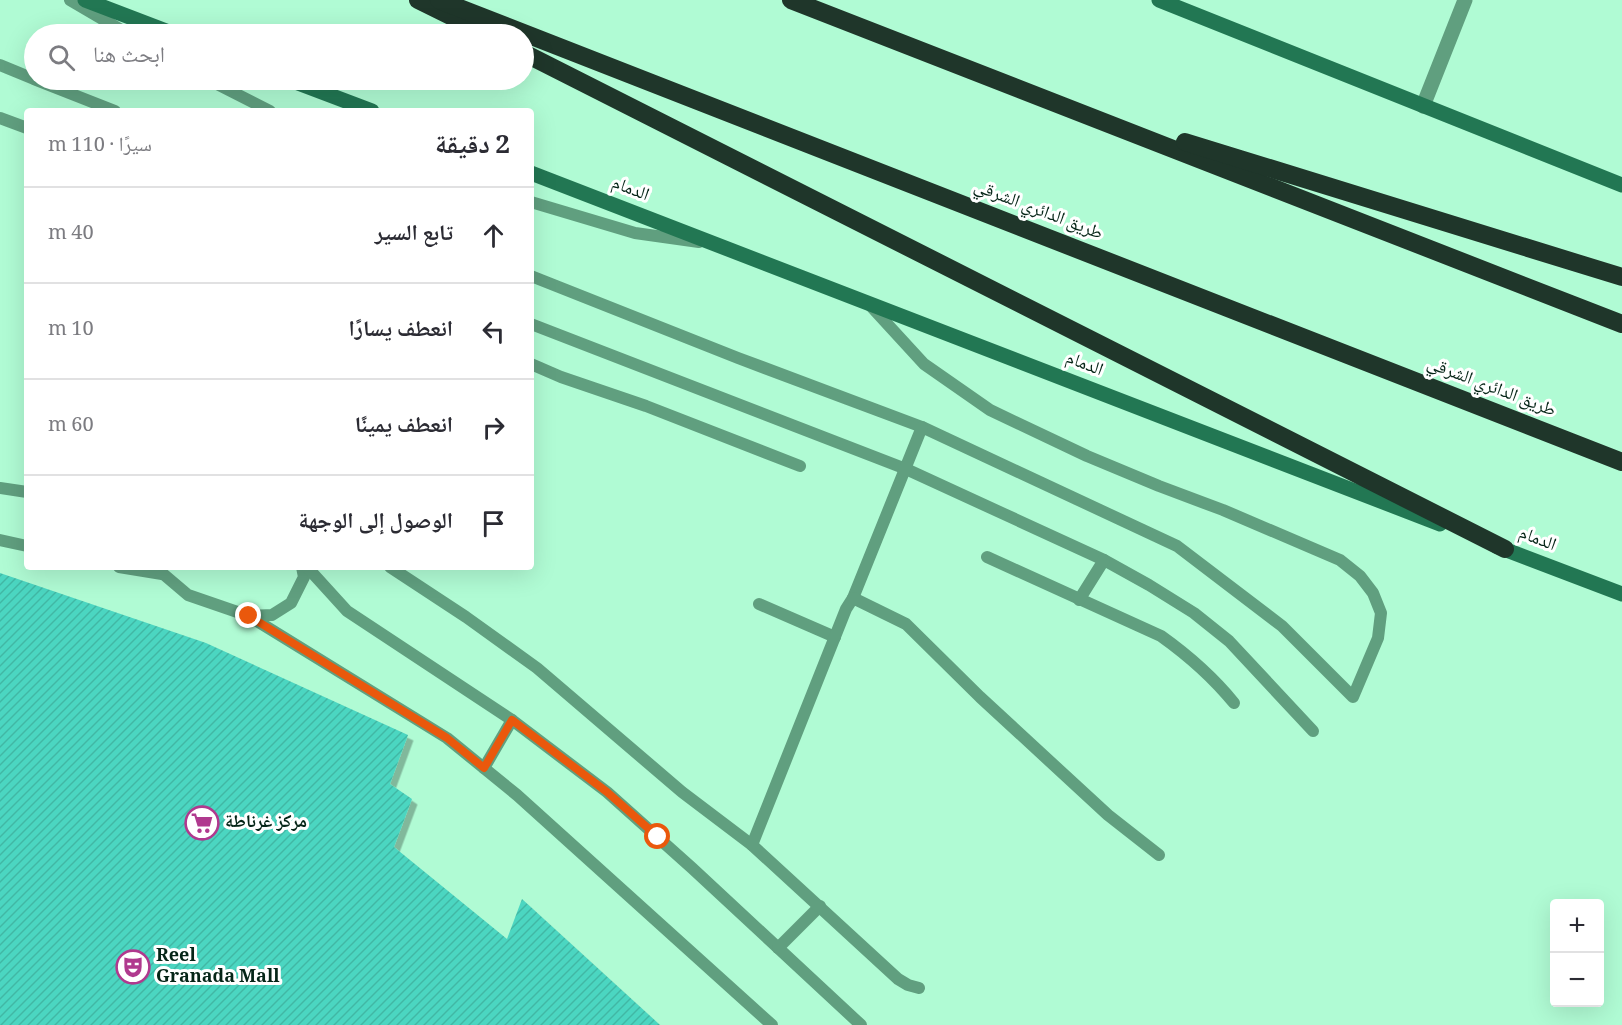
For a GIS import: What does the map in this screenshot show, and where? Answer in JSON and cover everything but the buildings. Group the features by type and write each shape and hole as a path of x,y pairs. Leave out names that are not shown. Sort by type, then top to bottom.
{"highway":[{"path":"418,0 467,24"},
{"name":"طريق الدائري الشرقي","path":"439,0 500,24"},
{"path":"791,0 1622,324"},
{"name":"طريق الدائري الشرقي","path":"534,37 1622,462"},
{"path":"534,58 1505,549"},
{"path":"1041,98 1622,277"}],"street":[{"path":"85,0 148,24"},
{"path":"1159,0 1622,185"},
{"path":"1423,106 1465,0"},
{"path":"316,90 364,108"},
{"name":"الدمام","path":"534,174 1622,594"}],"lane":[{"path":"70,0 111,24"},
{"path":"0,65 24,75"},
{"path":"62,90 108,108"},
{"path":"229,90 264,108"},
{"path":"0,118 24,127"},
{"path":"534,203 635,233 716,244"},
{"path":"534,277 727,354 922,427 1177,546 1282,626 1353,697 1378,638 1381,613 1373,592 1360,576 1340,560 1087,456 990,410 924,364 867,302"},
{"path":"534,325 906,469 1104,560 1194,613 1229,641 1313,731"},
{"path":"534,365 800,466"},
{"path":"752,845 846,609 853,598 922,427"},
{"path":"0,488 24,492"},
{"path":"0,540 24,545"},
{"path":"987,557 1161,636 1215,679 1234,703"},
{"path":"1078,600 1104,560"},
{"path":"249,616 272,615 291,603 304,577 303,570"},
{"path":"310,570 347,611 512,720 607,792 858,1024"},
{"path":"395,570 537,668 674,785 752,845 898,979 919,988"},
{"path":"161,571 188,595 249,616 447,738 517,795 772,1025"},
{"path":"853,598 906,624 980,697 1108,815 1158,855"},
{"path":"759,604 835,637"},
{"path":"484,768 512,720"},
{"path":"778,948 820,906"}],"place":[{"name":"مركز غرناطة","path":"202,823"},
{"name":"Reel Granada Mall","path":"133,967"}],"route":[{"path":"249,616 447,738 484,768 512,720 607,792 658,837"}]}
